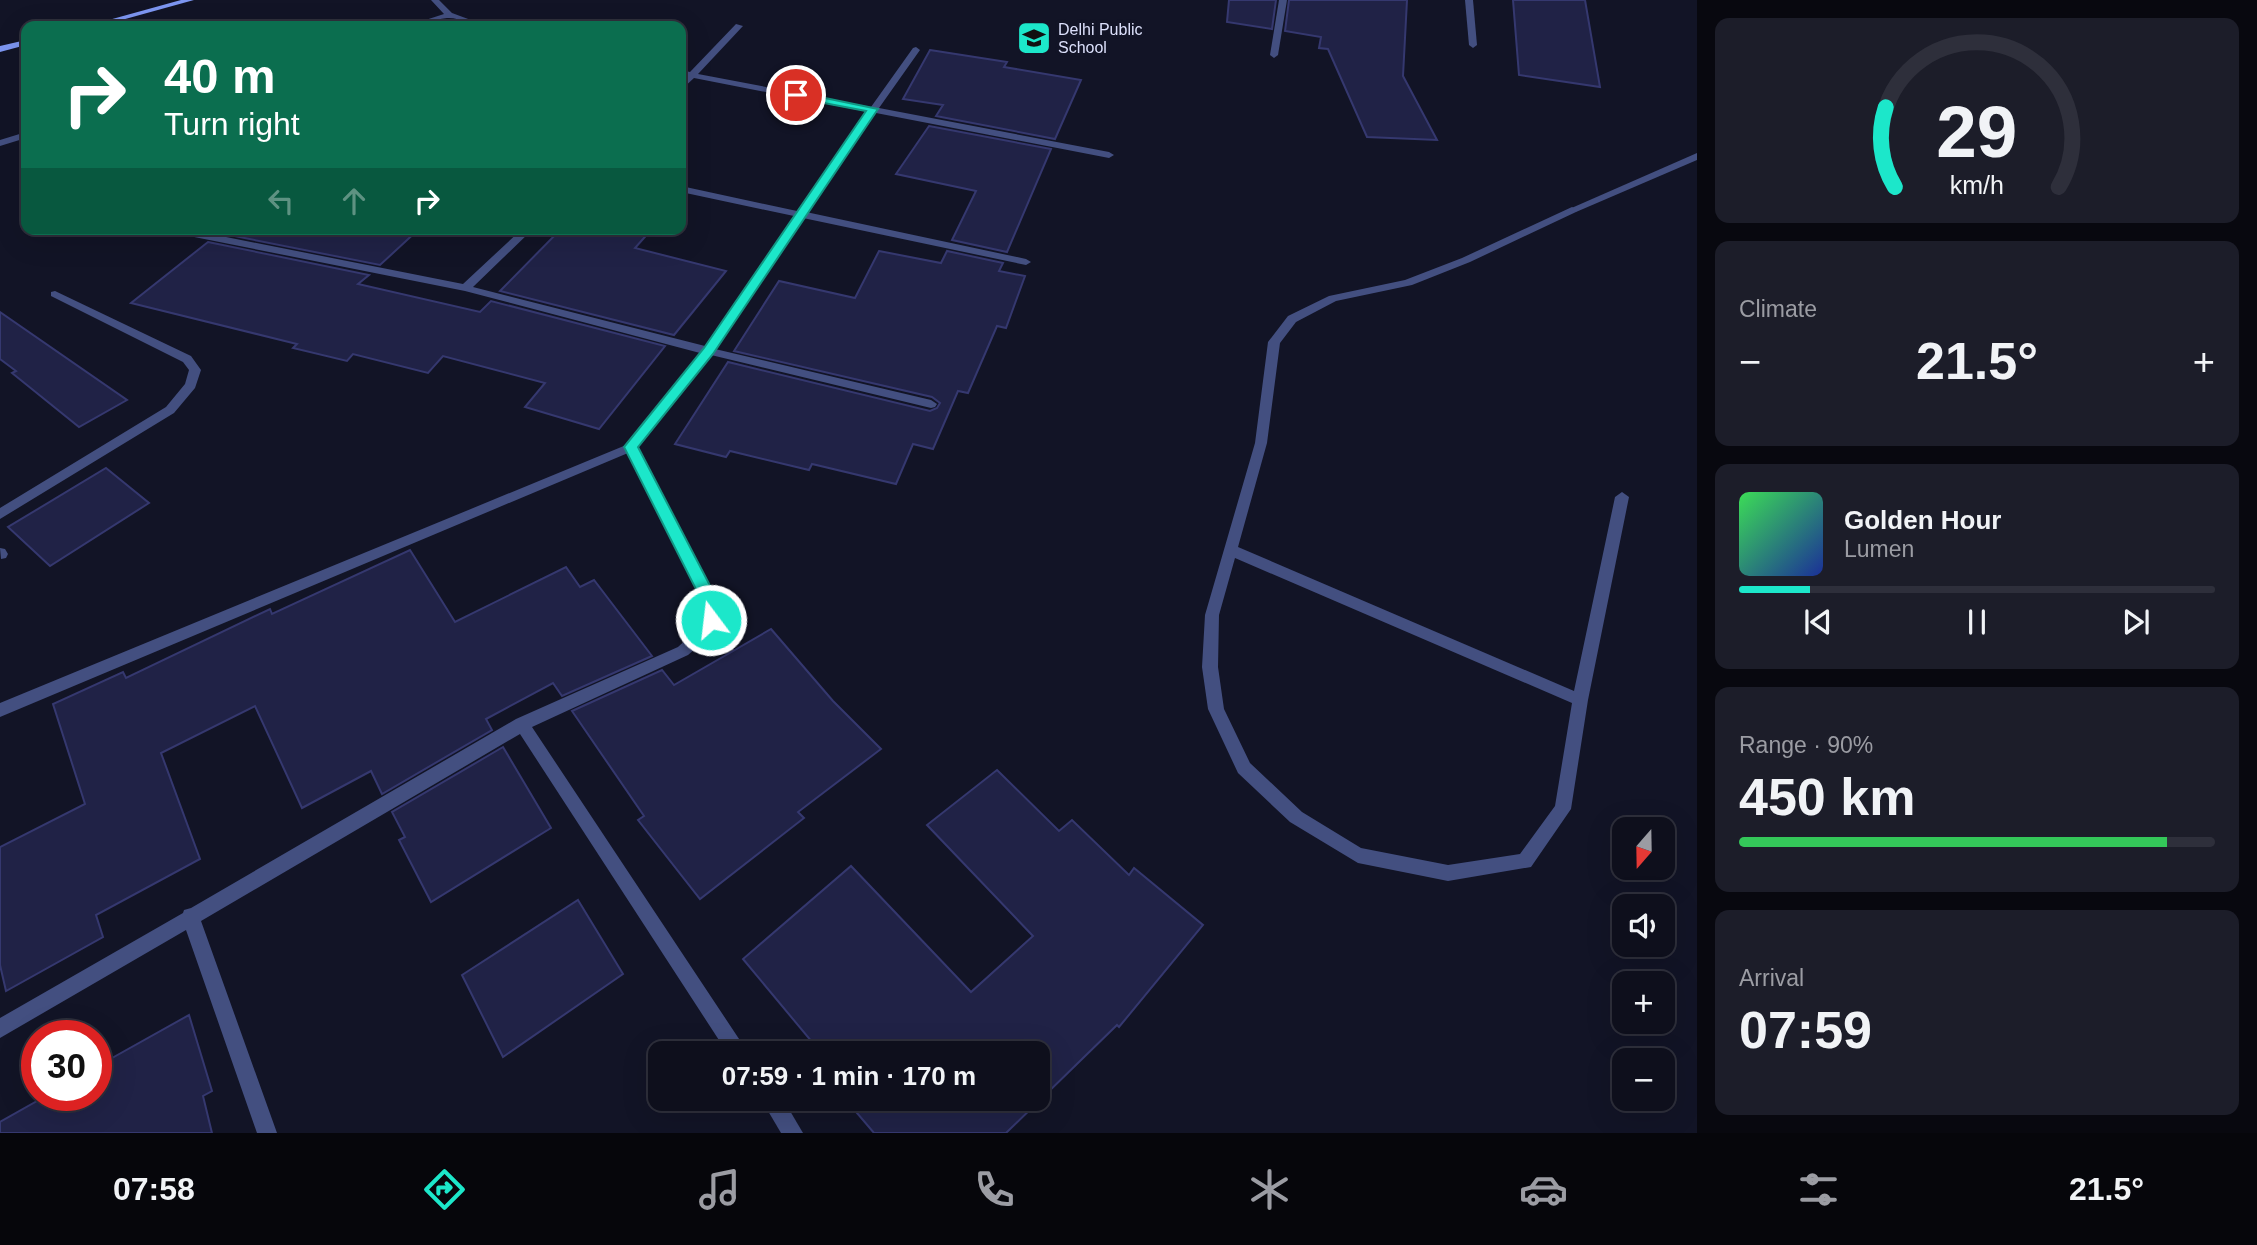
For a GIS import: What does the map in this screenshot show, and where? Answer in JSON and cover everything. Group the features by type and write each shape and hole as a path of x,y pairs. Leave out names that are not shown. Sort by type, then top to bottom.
{"main road":[{"path":"108,21 190,0"},
{"path":"0,49 21,44"}],"street":[{"path":"435,0 449,15 468,21"},
{"path":"1274,55 1283,0"},
{"path":"1469,0 1473,45"},
{"path":"428,21 449,15"},
{"path":"686,82 739,26"},
{"path":"0,710 631,447 708,351 800,214 916,50"},
{"path":"686,74 1109,155"},
{"path":"0,143 21,137"},
{"path":"1622,497 1580,700 1563,809 1525,861 1448,873 1358,856 1296,817 1244,768 1216,709 1210,667 1212,615 1261,443 1274,342 1292,319 1333,298 1408,283 1466,260 1697,156"},
{"path":"686,190 1026,262"},
{"path":"199,235 464,288 708,351 931,404"},
{"path":"464,288 521,235"},
{"path":"0,514 170,410 191,385 195,370 187,359 55,294"},
{"path":"0,1029 522,724 683,651 697,639 711,620 710,601 631,447"},
{"path":"1229,549 1580,700"},
{"path":"522,724 731,1041"},
{"path":"190,916 267,1133"},
{"path":"779,1111 793,1133"}],"building":[{"path":"1229,0 1276,0 1272,29 1227,22"},
{"path":"1289,0 1407,0 1403,76 1437,140 1367,137 1328,49 1319,48 1321,37 1285,31"},
{"path":"1513,0 1585,0 1600,87 1519,75"},
{"path":"930,50 1007,62 1004,67 1081,80 1055,139 936,116 943,105 903,99"},
{"path":"929,126 1051,149 1007,252 952,240 976,191 896,174"},
{"path":"229,235 412,235 380,265"},
{"path":"555,235 647,235 635,248 726,271 674,335 500,291"},
{"path":"208,242 369,275 358,284 480,312 491,301 665,346 599,429 525,407 545,383 443,356 428,373 353,354 347,361 293,348 297,344 131,303"},
{"path":"879,251 941,263 947,251 1003,263 999,271 1025,276 1006,328 997,326 968,393 958,391 933,449 913,444 896,484 812,464 809,470 730,451 726,457 675,444 728,362 930,411 937,408 940,403 932,397 734,351 779,281 855,298"},
{"path":"0,312 127,400 79,427 12,373 16,371 0,359"},
{"path":"106,468 149,503 50,566 8,527"},
{"path":"410,550 455,622 566,567 580,587 594,580 652,656 562,696 553,683 486,719 492,730 382,794 371,771 302,808 255,706 161,753 200,859 96,915 103,937 6,991 0,965 0,847 85,804 53,704 123,672 126,678 270,609 272,614"},
{"path":"771,629 833,701 881,749 798,812 804,818 700,899 638,820 644,816 572,711 662,670 674,685"},
{"path":"503,747 551,828 431,902 399,840 405,837 392,812"},
{"path":"997,770 1059,831 1072,820 1129,875 1134,868 1203,925 1119,1027 1117,1025 1050,1090 1050,1041 811,1041 743,959 851,866 971,992 1033,936 927,825"},
{"path":"578,900 623,974 503,1057 462,975"},
{"path":"189,1015 212,1091 203,1096 212,1133 0,1133 0,1122 21,1110 112,1111 112,1058"},
{"path":"1029,1111 1006,1133 874,1133 857,1113"}],"place":[{"name":"Delhi Public School","path":"1034,38"}],"route":[{"path":"711,620 710,601 631,447 708,351 873,109 796,95"}]}
